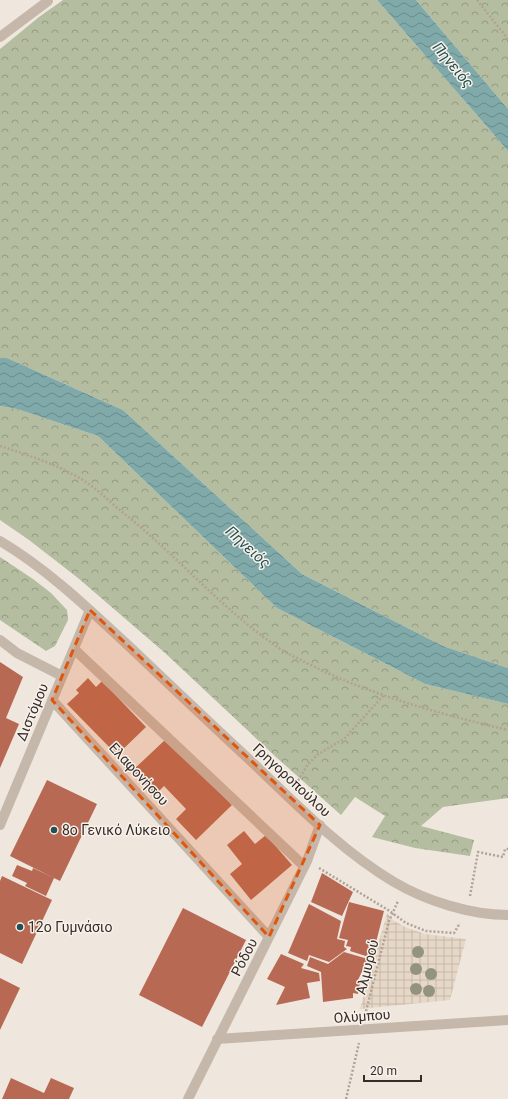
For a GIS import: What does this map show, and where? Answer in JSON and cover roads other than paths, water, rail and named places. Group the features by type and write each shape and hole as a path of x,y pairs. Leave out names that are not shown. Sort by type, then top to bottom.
{"street":[{"path":"0,37 48,0"},
{"name":"Γρηγοροπούλου","path":"0,541 49,575 90,610 288,796 368,865 395,883 432,899 485,914 508,915"},
{"name":"Διστόμου","path":"0,825 90,610"},
{"path":"0,640 17,653 62,676"},
{"path":"74,650 306,864"},
{"name":"Ελαφονήσου","path":"52,700 270,937"},
{"name":"Ρόδου","path":"188,1099 306,864 320,825"},
{"name":"Ολύμπου","path":"217,1039 508,1020"}],"water":[{"name":"Πηνειός","path":"377,0 416,0 508,109 508,151"},
{"name":"Πηνειός","path":"0,358 7,358 123,410 302,574 443,646 508,668 508,704 425,684 277,608 98,436 17,409 0,406"}],"place":[{"name":"8ο Γενικό Λύκειο","path":"54,830"},
{"name":"12ο Γυμνάσιο","path":"20,927"}]}
